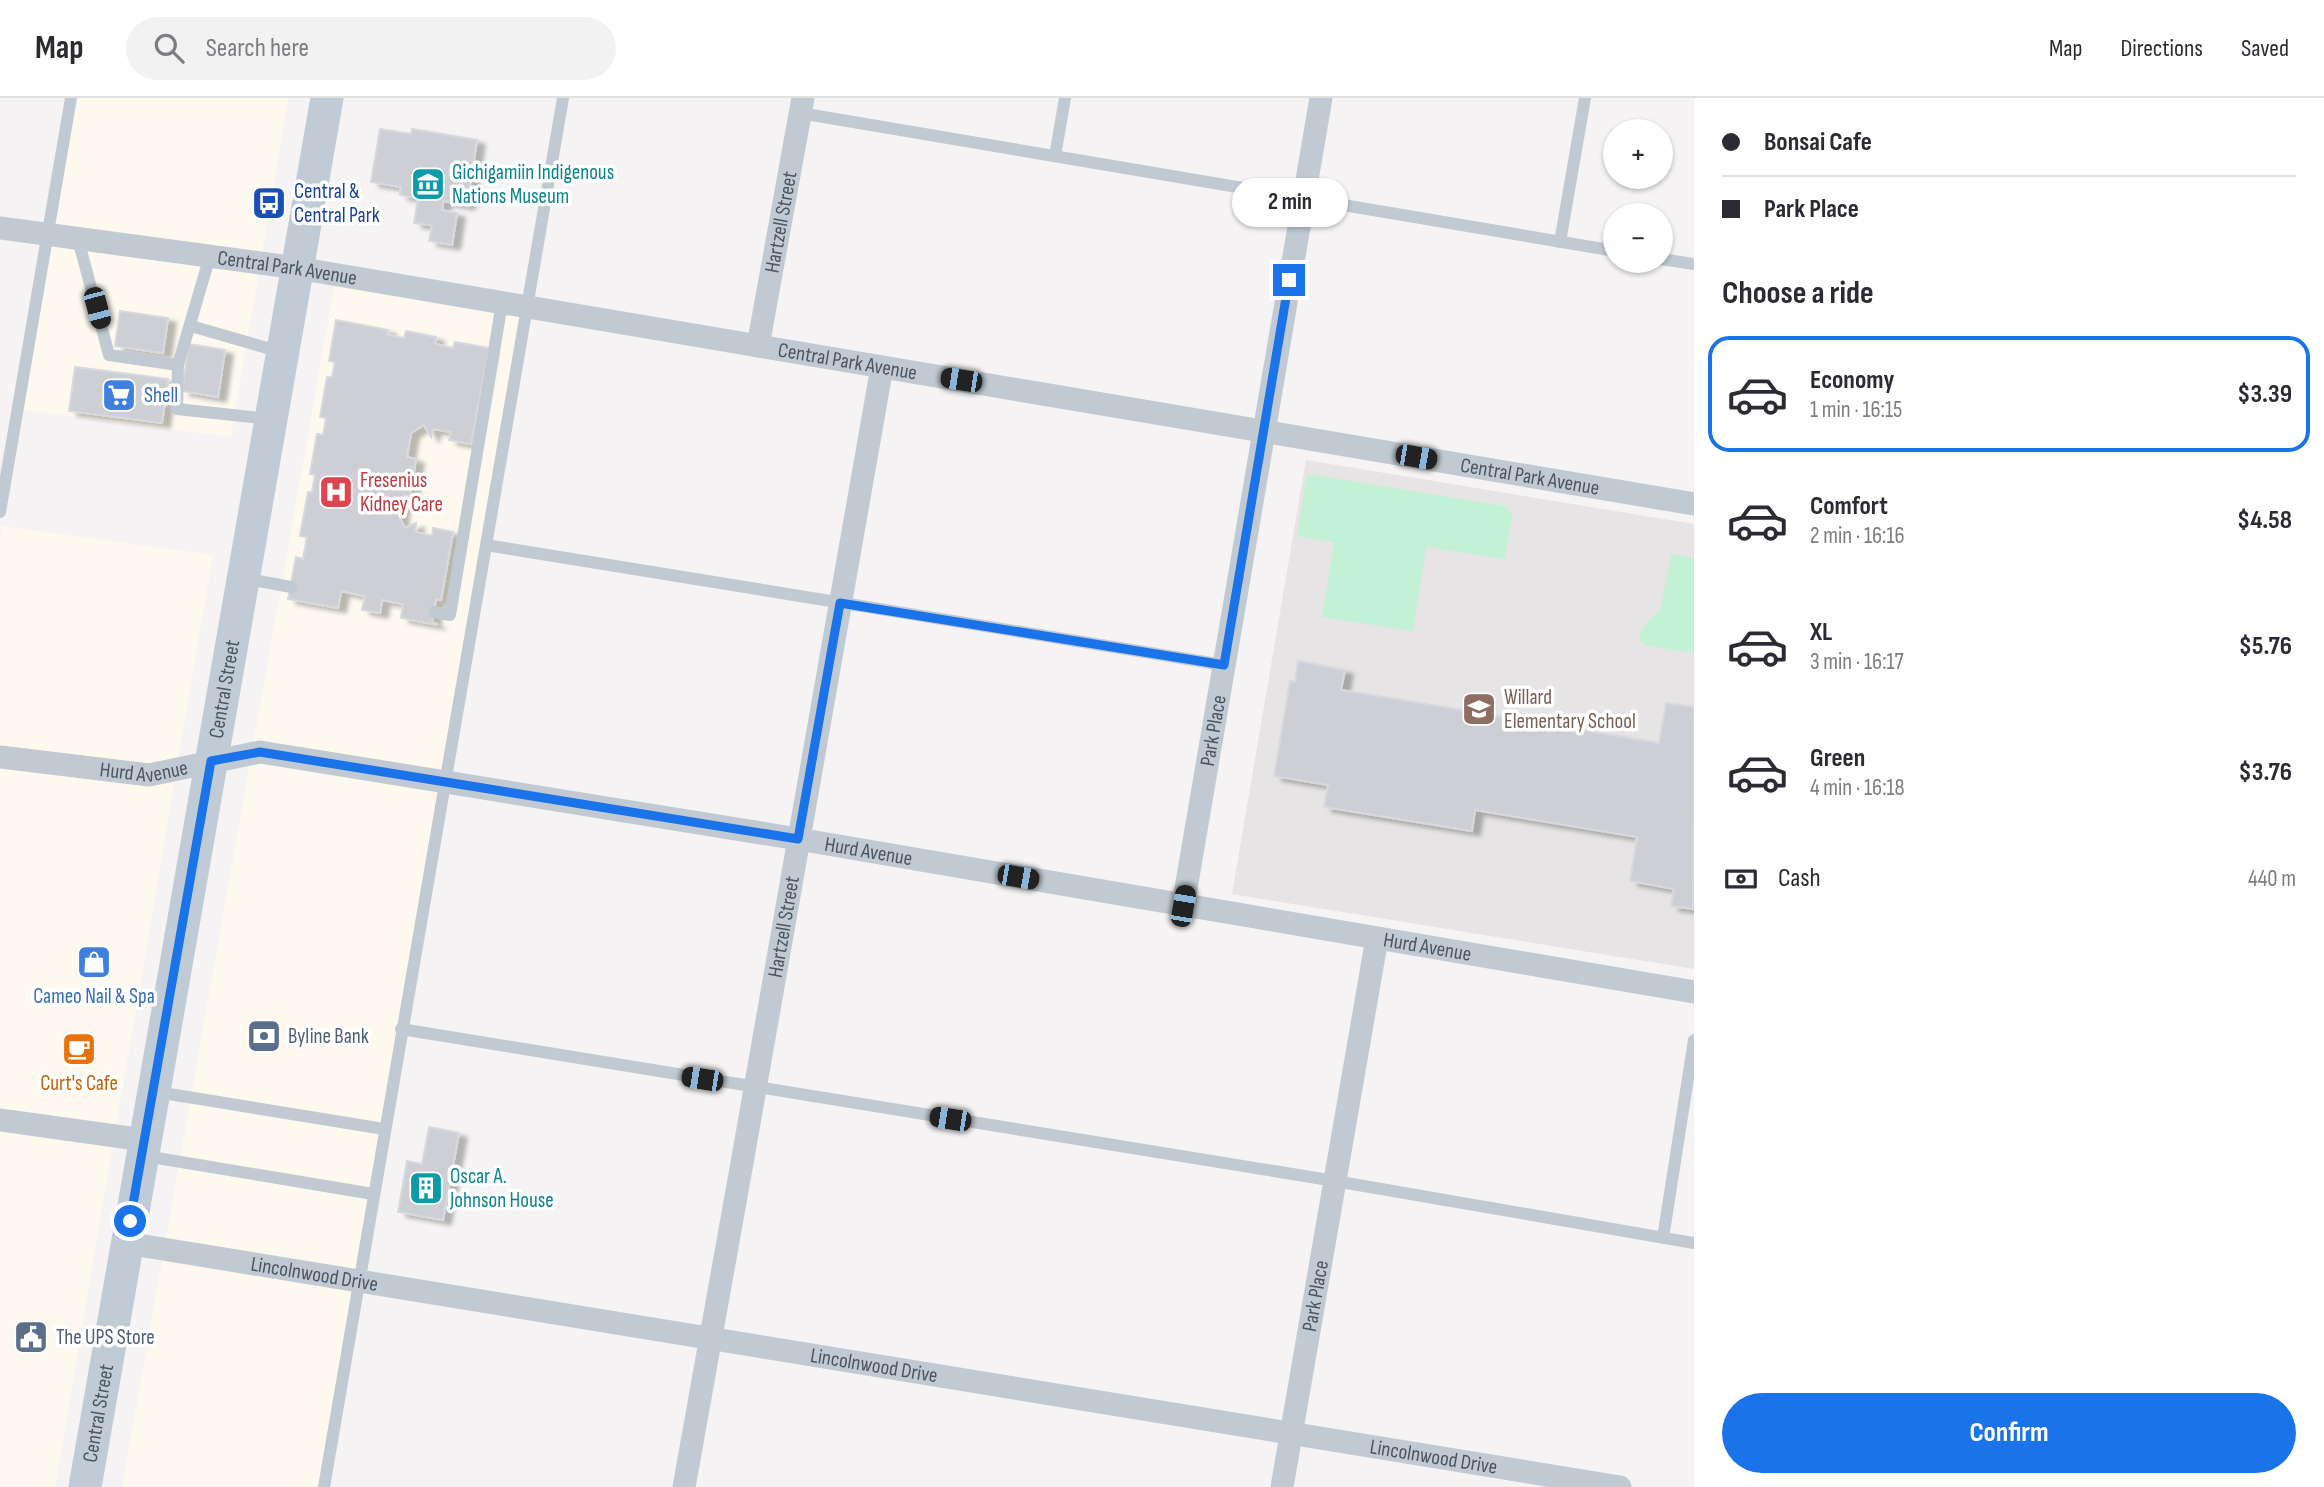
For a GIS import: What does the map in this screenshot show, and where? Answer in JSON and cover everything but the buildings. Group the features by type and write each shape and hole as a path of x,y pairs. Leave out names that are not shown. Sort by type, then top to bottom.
{"main road":[{"name":"Central Street","path":"85,1487 327,98"}],"street":[{"name":"Park Place","path":"1183,906 1321,98"},
{"name":"Hartzell Street","path":"758,346 801,106"},
{"name":"Central Park Avenue","path":"0,228 297,268 1694,504"},
{"name":"Hartzell Street","path":"684,1487 757,1088 798,839 882,367"},
{"name":"Hurd Avenue","path":"0,757 149,775 260,752 798,839 1694,992"},
{"name":"Park Place","path":"1282,1487 1377,938"},
{"path":"0,1120 143,1147"},
{"name":"Lincolnwood Drive","path":"126,1243 1620,1487"}],"lane":[{"path":"0,512 71,98"},
{"path":"324,1487 563,98"},
{"path":"1055,156 1065,98"},
{"path":"1560,242 1585,98"},
{"path":"801,106 1055,156 1603,249"},
{"path":"78,239 109,355 178,365"},
{"path":"210,256 178,365 177,408 271,419"},
{"path":"1673,261 1694,264"},
{"path":"434,611 450,615 502,303"},
{"path":"191,326 282,352"},
{"path":"486,545 1224,665"},
{"path":"242,578 291,587"},
{"path":"401,1029 1335,1181 1694,1243"},
{"path":"1664,1238 1694,1040"},
{"path":"153,1091 384,1129"},
{"path":"143,1147 373,1194"}],"shaded area":[{"path":"76,98 288,98 231,437 22,410"},
{"path":"335,281 520,314 318,1487 122,1487"},
{"name":"Willard Elementary School","path":"1306,460 1694,524 1694,969 1232,894"},
{"path":"2,526 213,555 55,1487 0,1487"}],"green space":[{"path":"1307,474 1505,506 1512,515 1505,559 1426,547 1413,631 1322,617 1334,542 1297,536"},
{"path":"1671,554 1694,558 1694,653 1644,645 1639,637 1661,608"}],"place":[{"name":"Gichigamiin Indigenous Nations Museum","path":"428,184"},
{"name":"Central & Central Park","path":"269,203"},
{"name":"Shell","path":"119,395"},
{"name":"Fresenius Kidney Care","path":"336,492"},
{"name":"Willard Elementary School","path":"1479,709"},
{"name":"Cameo Nail & Spa","path":"94,962"},
{"name":"Byline Bank","path":"264,1036"},
{"name":"Curt's Cafe","path":"79,1049"},
{"name":"Oscar A. Johnson House","path":"426,1188"},
{"name":"The UPS Store","path":"31,1337"}],"route":[{"path":"130,1221 211,761 260,752 798,839 840,603 1224,665 1289,280"}]}
